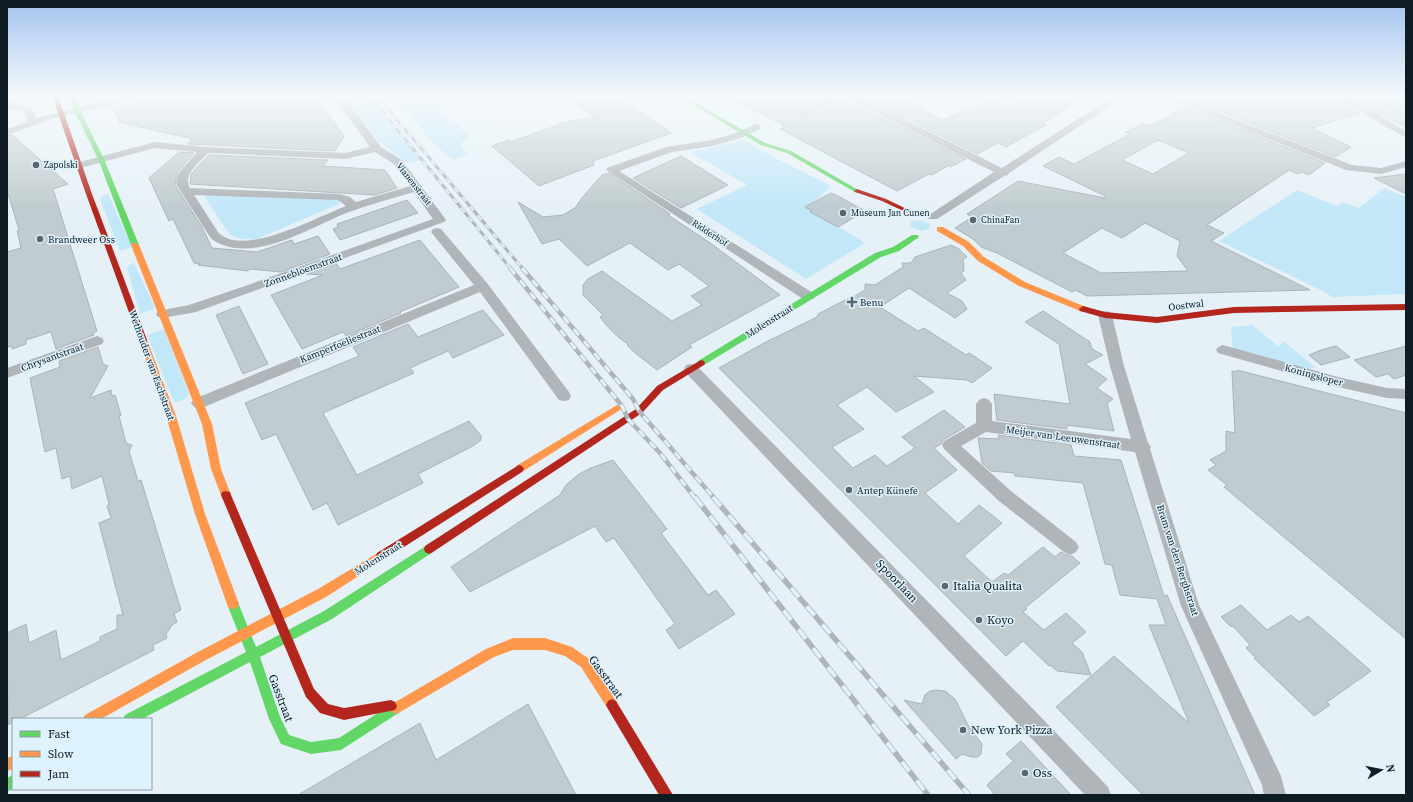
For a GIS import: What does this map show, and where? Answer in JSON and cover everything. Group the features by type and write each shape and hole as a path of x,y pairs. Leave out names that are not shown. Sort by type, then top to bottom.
{"street":[{"name":"Wethouder van Eschstraat","path":"68,133 89,194 175,414 200,514 230,598 245,634"},
{"path":"88,133 101,159 163,314 196,405 208,424 216,469 277,617"},
{"name":"Vianenstraat","path":"366,133 377,148 398,162 417,187 439,226"},
{"name":"Ridderhof","path":"743,133 712,143 670,149 611,170 808,296"},
{"path":"745,133 763,144 789,152 858,191 883,210"},
{"path":"924,133 1004,173"},
{"path":"858,191 884,200 914,214 933,217 1064,133"},
{"path":"1262,133 1350,168 1381,171 1406,164"},
{"path":"772,136 789,152"},
{"path":"80,165 155,145 205,150 345,156 377,148"},
{"path":"205,150 183,174 182,184 216,237 231,243 242,245 275,240 353,206 417,187"},
{"path":"187,191 339,197 346,199 353,206"},
{"path":"900,220 903,217 914,214"},
{"name":"Oostwal","path":"933,217 939,223 938,232 966,244 981,259 1022,284 1079,308 1105,315 1157,320 1234,310 1406,307"},
{"path":"439,226 564,396"},
{"name":"Zonnebloemstraat","path":"163,314 191,309 439,226"},
{"name":"Molenstraat","path":"131,718 207,678 253,656 328,615 639,411 660,388 878,254 896,249 919,237 905,232"},
{"name":"Molenstraat","path":"878,254 886,242"},
{"name":"Oostwal","path":"962,253 981,259"},
{"name":"Kamperfoeliestraat","path":"196,405 482,286"},
{"name":"Bram van den Berghstraat","path":"1105,315 1117,366 1190,606 1276,795"},
{"name":"Chrysantstraat","path":"7,373 97,341"},
{"name":"Koningsloper","path":"1223,350 1345,384 1387,394 1406,394"},
{"name":"Spoorlaan","path":"691,369 1029,719 1100,795"},
{"name":"Molenstraat","path":"639,396 645,392 660,388"},
{"name":"Molenstraat","path":"92,718 200,657 322,593 627,402"},
{"path":"984,404 984,426 950,446 1005,496 1070,547"},
{"name":"Meijer van Leeuwenstraat","path":"984,426 1143,448"},
{"name":"Gasstraat","path":"277,617 310,693 324,709 344,714 401,705"},
{"name":"Gasstraat","path":"245,634 274,719 285,740 311,748 341,744 401,705 490,653 513,644 544,644 568,651 585,664 666,795"}],"shaded area":[{"path":"372,133 400,133 422,160 408,163 379,142"},
{"path":"425,133 467,133 470,136 461,143 461,147 468,154 453,160 436,146"},
{"path":"744,140 777,159 831,186 808,208 865,243 806,279 697,209 747,185 690,152"},
{"path":"1384,188 1406,197 1406,294 1332,297 1323,291 1219,241 1297,190 1336,206 1343,202 1359,208"},
{"path":"108,194 132,247 120,251 100,198"},
{"path":"204,196 338,199 341,203 257,239 247,239 230,235"},
{"path":"920,220 930,224 929,229 922,231 911,227 910,224 912,221"},
{"path":"134,263 155,308 140,314 127,267"},
{"path":"1252,325 1279,347 1283,341 1315,367 1306,371 1233,350 1231,327"},
{"path":"164,329 189,394 182,401 174,402 147,335"}],"building":[{"path":"168,133 342,133 344,136 335,151 188,144 192,139"},
{"path":"535,133 670,133 593,161 594,165 539,186 492,146 508,140 510,142"},
{"path":"788,133 914,133 966,159 950,167 949,165 932,175 929,174 897,191"},
{"path":"936,133 1031,133 1006,147 998,143 977,154"},
{"path":"1129,133 1252,133 1325,163 1309,175 1302,172 1298,174 1289,170 1207,225 1224,233 1211,241 1310,290 1087,296 1075,290 1072,292 997,253 981,247 973,239 955,228 972,217 967,214 1018,181 1105,198 1105,196 1043,166 1059,157 1074,164 1130,134","holes":["1158,140 1189,153 1153,174 1122,160","1145,223 1180,241 1177,256 1188,271 1101,273 1063,253 1102,228 1122,238"]},
{"path":"1275,133 1323,133 1351,147 1335,157"},
{"path":"12,135 68,184 53,189 97,331 93,333 94,335 56,349 51,332 26,340 26,344 12,349 12,346 7,347 7,252 21,248 17,231 19,230 7,190 7,136"},
{"path":"179,152 194,153 177,173 175,185 202,227 212,248 257,252 292,240 294,244 318,236 330,254 281,272 250,269 248,271 198,265 200,264 194,263 173,219 169,221 149,178"},
{"path":"209,155 328,160 323,166 385,170 397,188 375,195 190,184 191,174"},
{"path":"681,156 728,185 681,208 633,178"},
{"path":"609,173 670,214 668,215 709,242 780,295 689,345 692,347 657,370 634,352 627,345 628,344 607,326 600,317 603,315 583,295 583,285 588,279 602,271 672,321 702,305 691,296 709,286 679,264 668,270 630,243 587,266 559,239 542,244 518,202 543,217 563,215 575,208 602,175"},
{"path":"1406,174 1406,194 1374,178"},
{"path":"831,193 865,211 838,227 810,212 812,211 805,207"},
{"path":"407,200 418,213 340,240 333,229 338,227 337,224"},
{"path":"420,240 459,287 346,336 343,332 302,349 271,295 323,275 306,274 336,263 340,269"},
{"path":"951,245 959,249 967,257 963,259 964,271 961,273 966,280 947,293 962,301 967,309 955,318 909,288 880,307 918,331 924,328 966,355 969,353 992,368 972,383 967,380 914,376 934,392 896,412 867,387 837,405 864,429 832,447 853,468 875,455 887,466 915,448 902,437 944,410 965,427 943,440 941,444 934,448 957,470 925,493 958,524 979,505 1002,523 964,556 992,582 1004,573 1008,575 1043,547 1055,557 1061,552 1072,556 1080,563 1025,608 1027,609 1023,612 1044,630 1066,613 1086,632 1072,643 1082,652 1091,675 1057,671 1050,665 1049,666 1023,641 1006,656 719,368 764,343 817,317 818,314 847,299 850,299 865,290 865,284 875,285 903,267 902,263 911,263 915,257"},
{"path":"239,306 268,364 243,374 216,315"},
{"path":"483,310 504,335 453,358 448,351 410,368 414,373 323,413 357,475 469,421 482,437 480,438 481,440 473,446 418,474 423,483 338,525 327,503 313,510 276,434 262,440 245,403 359,356 353,347 408,324 418,337"},
{"path":"1043,311 1090,342 1092,349 1103,355 1085,364 1107,379 1097,388 1113,399 1107,403 1114,431 1067,425 1067,429 997,420 994,394 1070,404 1059,344 1025,322"},
{"path":"1336,346 1350,357 1321,365 1309,355 1321,350"},
{"path":"1406,346 1406,375 1394,379 1388,374 1376,377 1354,360"},
{"path":"98,347 103,364 108,366 90,398 111,390 112,396 115,395 121,415 119,416 126,443 132,445 129,451 138,481 141,480 181,610 174,614 177,622 172,625 166,634 167,638 153,645 154,650 22,718 12,718 12,723 8,725 7,633 26,624 29,643 56,630 61,660 100,641 100,637 117,629 117,615 123,615 99,523 111,518 107,506 109,504 102,476 72,489 70,476 62,479 56,448 45,452 30,378 60,367 59,361"},
{"path":"1237,370 1406,413 1406,639 1224,487 1227,485 1208,470 1216,465 1210,460 1226,451 1226,431 1235,433 1232,371 1237,372"},
{"path":"998,435 1071,445 1074,456 1121,460 1164,596 1167,595 1255,795 1143,795 1056,707 1114,656 1189,723 1149,625 1166,625 1157,599 1120,595 1112,565 1105,564 1083,483 1015,476 1014,473 991,471 982,463 978,438 999,439"},
{"path":"613,460 667,529 661,533 708,595 716,590 735,614 679,649 666,630 675,624 614,538 606,542 595,526 470,592 451,567 560,495 566,485 579,474"},
{"path":"1241,605 1267,630 1291,615 1299,622 1308,616 1371,671 1327,702 1330,705 1314,716 1254,658 1255,657 1246,648 1250,645 1234,627 1230,626 1221,617"},
{"path":"930,691 945,691 955,699 969,727 982,744 981,754 978,757 962,754 956,759 904,700 922,704 925,695"},
{"path":"528,704 576,795 298,795 420,723 436,760"},
{"name":"Oss","path":"1021,741 1071,795 995,795 987,785 1013,761 1006,754"}],"railway":[{"path":"401,133 511,269"},
{"path":"409,133 523,269"},
{"path":"510,268 622,406 628,419 660,453 695,498"},
{"path":"522,268 633,399 639,411 714,498"},
{"path":"695,497 928,795"},
{"path":"713,497 969,795"}],"traffic: fast":[{"path":"88,133 101,159 135,245"},
{"path":"745,133 763,144 789,152 857,191"},
{"path":"701,363 878,255 896,249 915,237"},
{"path":"131,718 328,615 429,549"},
{"path":"233,604 253,655 275,719 285,740 311,748 341,744 396,708"},
{"path":"7,785 12,782"}],"traffic: slow":[{"path":"940,229 966,244 981,259 1022,284 1083,309"},
{"path":"135,245 207,424 216,469 226,495"},
{"path":"143,340 171,416 200,514 233,604"},
{"path":"519,469 617,408"},
{"path":"91,718 200,657 322,593 381,556"},
{"path":"396,708 490,653 513,644 545,644 568,651 585,663 612,705"},
{"path":"7,765 12,762"}],"traffic: jam":[{"path":"68,133 143,340"},
{"path":"857,191 884,200 914,214"},
{"path":"1083,309 1105,315 1157,320 1234,310 1406,307"},
{"path":"429,549 639,411 660,388 701,363"},
{"path":"381,556 519,469"},
{"path":"226,495 310,693 324,709 344,714 391,706"},
{"path":"612,705 666,795"}],"place":[{"name":"Zapolski","path":"36,165"},
{"name":"Museum Jan Cunen","path":"843,213"},
{"name":"ChinaFan","path":"973,220"},
{"name":"Brandweer Oss","path":"40,239"},
{"name":"Benu","path":"852,302"},
{"name":"Antep Künefe","path":"849,490"},
{"name":"Italia Qualita","path":"945,586"},
{"name":"Koyo","path":"979,620"},
{"name":"New York Pizza","path":"963,730"},
{"name":"Oss","path":"1025,773"}]}
